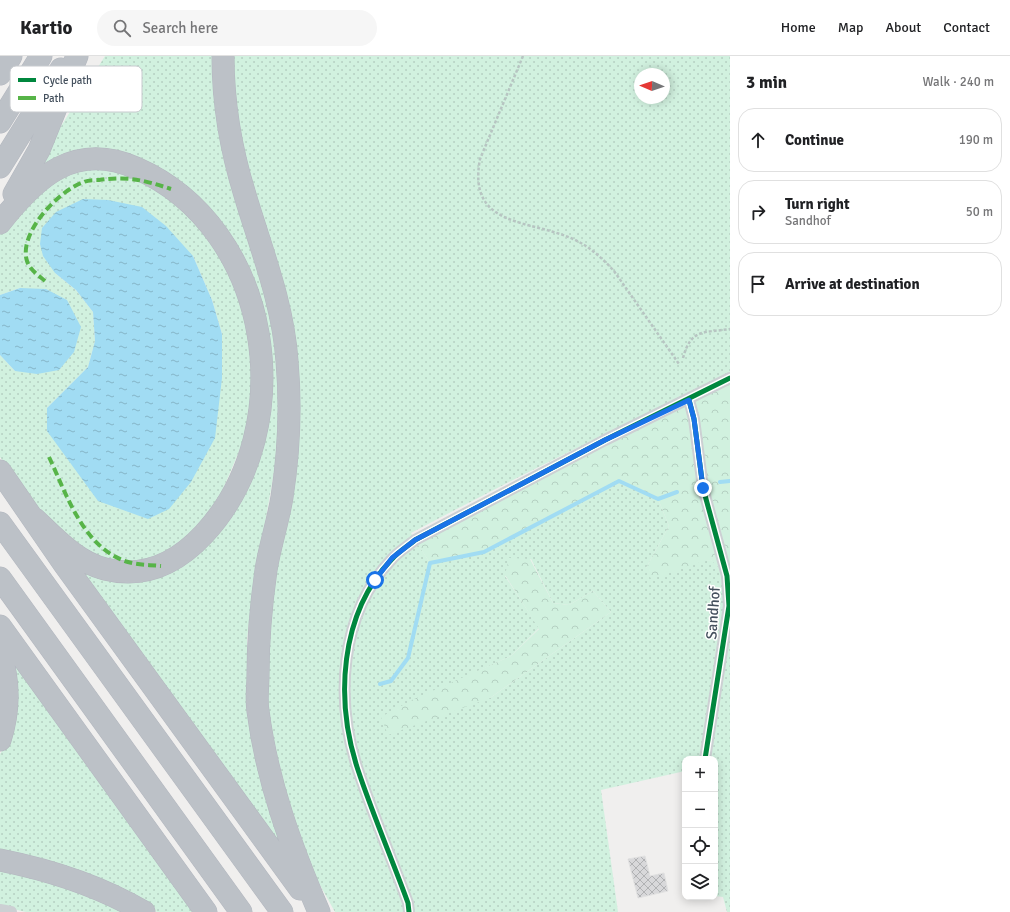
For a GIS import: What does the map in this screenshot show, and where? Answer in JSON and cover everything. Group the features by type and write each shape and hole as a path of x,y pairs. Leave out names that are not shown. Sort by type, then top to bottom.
{"highway":[{"path":"0,74 11,56"},
{"path":"35,66 41,56"},
{"path":"63,66 69,56"},
{"path":"73,66 77,56"},
{"path":"223,56 227,119 234,156 266,258 280,313 288,360 288,453 282,499 266,569 258,642 257,708 267,767 299,866 318,912"},
{"path":"0,122 10,106"},
{"path":"0,167 34,112"},
{"path":"0,218 39,150 54,112"},
{"path":"0,223 26,191 40,179 56,169 76,160 94,158 110,159 128,164 148,173 189,204 206,222 224,246 236,266 249,295 258,327 263,363 262,398 256,432 249,458 240,480 227,505 210,527 190,549 176,559 145,571 129,572 105,569 92,565 74,554 35,520"},
{"path":"0,471 64,564 318,912"},
{"path":"0,523 282,912"},
{"path":"0,578 241,912"},
{"path":"0,626 206,912"},
{"path":"0,654 4,666 7,693 6,720 0,740"},
{"path":"0,860 65,877 108,894 144,912"}],"street":[{"path":"409,912 408,903 358,769 350,735 345,698 346,658 352,628 362,600 392,558 415,540 605,440 689,400 730,378"},
{"name":"Sandhof","path":"689,400 694,419 703,488 727,576 729,606 705,756"},
{"path":"0,910 10,912"}],"path":[{"path":"523,56 480,159 477,176 481,193 488,206 497,214 509,220 554,231 574,239 605,261 614,271 679,364"},
{"path":"683,358 686,345 690,338 697,334 730,329"}],"green space":[{"path":"105,56 212,56 213,85 217,121 241,219 258,269 271,320 275,352 279,401 278,449 251,604 247,640 247,681 293,869 70,567 172,568 265,426 230,245 123,157 31,174 70,112 142,112 142,66 99,66"},
{"path":"228,56 730,56 730,378 569,452 411,533 430,563 484,552 619,481 658,499 669,526 646,568 711,560 730,574 730,912 727,912 723,897 718,896 718,756 682,756 682,772 601,790 618,912 335,912 305,858 271,742 264,646 294,448 246,179","holes":["531,559 553,603 569,605 593,591 611,612 490,698 476,672 511,656 539,628 505,576"]},
{"path":"101,164 166,191 220,251 250,323 252,421 212,515 153,564 102,563 37,509 0,457 0,355 15,371 20,288 0,295 0,233 47,179","holes":["193,256 212,300 222,334 47,408 88,367 95,341 93,312 76,290 55,273"]},
{"path":"730,378 730,574 727,576 711,560 651,579 646,568 669,526 658,499 619,481 484,552 430,563 415,540"},
{"path":"509,558 530,559 553,603 569,605 593,591 611,612 490,698 388,735 381,717 414,699 511,656 539,629 505,575"},
{"path":"4,643 199,912 157,912 136,900 0,853 0,754 2,751"},
{"path":"0,867 41,877 128,912 26,912 0,906"}],"water":[{"path":"83,199 108,200 142,207 166,226 193,256 212,300 222,334 222,378 215,438 191,482 169,509 148,519 98,501 47,431 47,408 88,367 95,341 93,312 76,290 55,273 43,256 40,244 42,228 56,212"},
{"path":"20,288 46,289 67,300 81,327 74,352 59,370 37,374 15,371 0,355 0,295"}],"building":[{"path":"645,856 650,876 664,873 668,891 638,898 628,859"}],"waterway":[{"path":"380,684 391,681 408,658 430,563 484,552 619,481 658,499 677,492"},
{"path":"720,482 730,481"}],"marked path":[{"path":"45,281 30,267 27,261 26,250 34,226 43,214 63,194 86,181 119,178 152,183 171,189"},
{"path":"49,457 78,518 88,533 99,545 112,555 128,562 161,566"}],"cycle path":[{"path":"409,912 408,903 358,770 346,716 346,659 352,632 361,605 374,581 394,556 415,540 605,440 730,378"},
{"path":"689,400 694,419 703,488 727,576 729,606 705,756"}],"route":[{"path":"375,580 392,558 415,540 605,440 689,400 694,419 703,488"}]}
